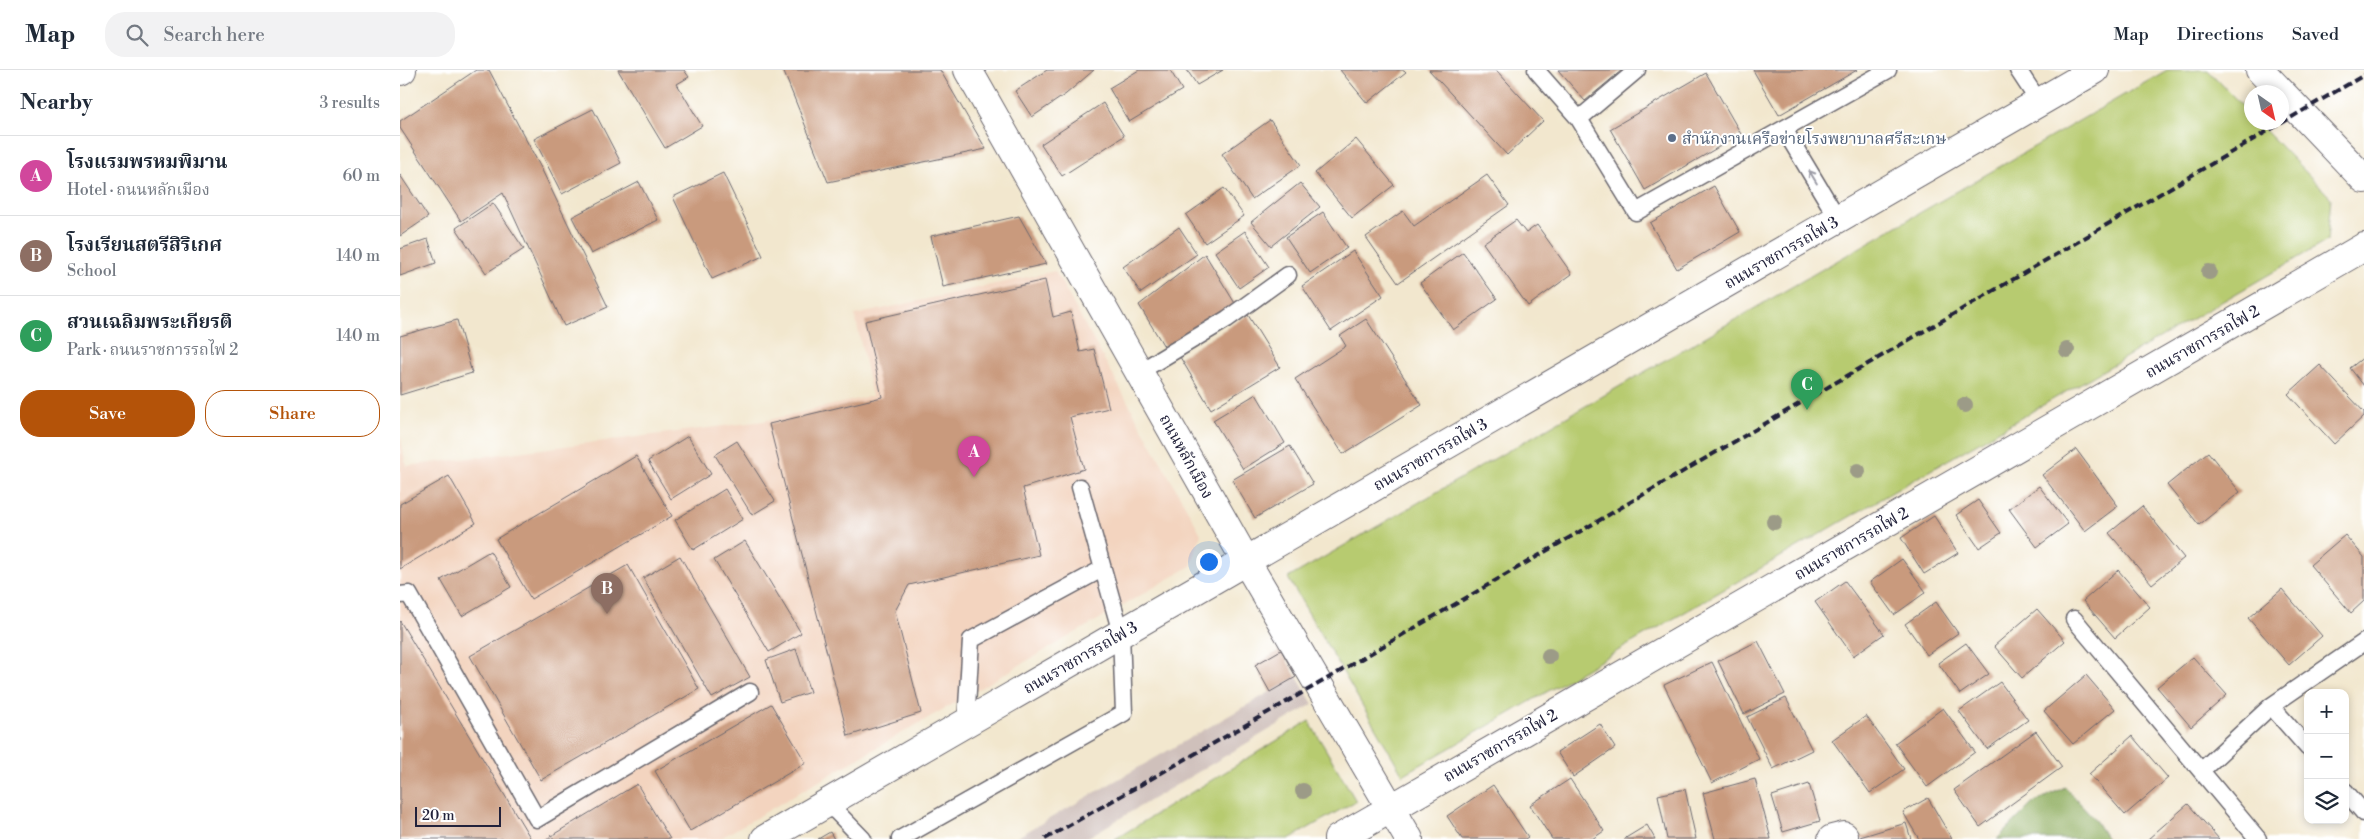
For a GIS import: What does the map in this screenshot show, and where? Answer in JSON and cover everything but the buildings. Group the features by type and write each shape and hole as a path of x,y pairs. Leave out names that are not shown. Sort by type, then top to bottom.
{"street":[{"name":"ถนนหลักเมือง","path":"968,70 1246,560 1409,839"},
{"name":"ถนนราชการรถไฟ 3","path":"765,839 2095,70"},
{"path":"2260,70 2364,179"},
{"name":"ถนนราชการรถไฟ 2","path":"1338,839 2364,247"}],"lane":[{"path":"1536,70 1579,119 1636,212 1888,70"},
{"path":"1579,119 1637,70"},
{"path":"2018,70 2039,102"},
{"path":"1784,129 1838,219"},
{"path":"1139,372 1227,319 1288,275"},
{"path":"900,839 1124,712 1121,633 1080,488"},
{"path":"966,723 971,640 1102,569"},
{"path":"400,594 409,594 537,819 750,692"},
{"path":"2074,619 2258,839"},
{"path":"2202,771 2271,706 2364,642"},
{"path":"2271,706 2304,743"},
{"path":"2349,796 2364,813"},
{"path":"828,803 863,839"}],"shaded area":[{"path":"1055,271 1201,534 1191,566 719,839 400,839 400,435 406,466 764,421 872,396 855,315"},
{"path":"1281,650 1313,704 1085,839 1014,839 1270,692 1255,665"}],"green space":[{"path":"2167,70 2208,70 2244,108 2244,130 2265,130 2331,198 2327,241 1403,775 1288,578"},
{"path":"1309,721 1356,801 1289,839 1115,839"},
{"path":"2065,787 2093,817 2107,839 1997,839 2033,803"}],"railway":[{"path":"1045,839 1318,684 2364,75"}],"place":[{"name":"สำนักงานเครือข่ายโรงพยาบาลศรีสะเกษ","path":"1672,138"},
{"name":"สวนเฉลิมพระเกียรติ","path":"1807,410"},
{"name":"โรงแรมพรหมพิมาน","path":"974,477"},
{"name":"โรงเรียนสตรีสิริเกศ","path":"607,614"}]}
